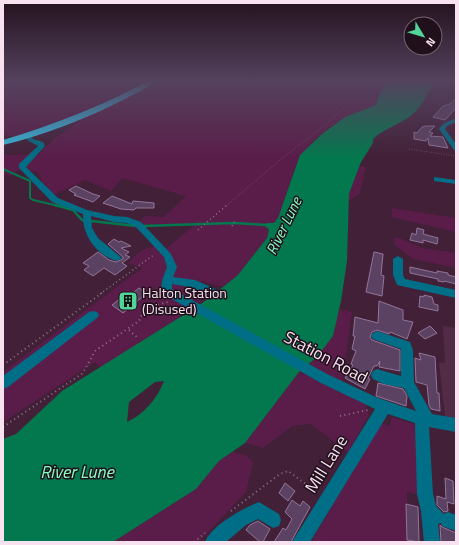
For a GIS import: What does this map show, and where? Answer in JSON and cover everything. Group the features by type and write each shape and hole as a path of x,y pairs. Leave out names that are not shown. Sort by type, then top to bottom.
{"highway":[{"path":"3,143 69,122 101,106"}],"street":[{"path":"456,114 456,120 445,124 442,129 456,149"},
{"path":"27,136 31,140 41,143 42,146 22,166 55,200 87,217 127,220 140,226 168,256 172,267 167,280 191,283 218,295"},
{"path":"437,179 456,182"},
{"path":"87,217 89,231 93,241 101,249 117,258"},
{"path":"398,259 398,275 401,286 456,294"},
{"name":"Station Road","path":"167,280 167,291 325,379 383,409 424,420 456,425"},
{"path":"3,383 93,314"},
{"path":"377,336 408,344 408,383 425,413 425,494 442,518 432,542"},
{"path":"377,375 408,383"},
{"name":"Mill Lane","path":"300,542 383,409"},
{"path":"213,542 240,519 259,510 273,520"}],"path":[{"path":"198,230 280,160 330,121 345,106"},
{"path":"409,149 456,156"},
{"path":"232,226 236,220"},
{"path":"3,365 140,266 161,249"},
{"path":"3,427 83,373 95,351 138,321 145,308 156,304 184,300"},
{"path":"128,329 138,338"},
{"path":"340,416 368,410 383,409"},
{"path":"226,515 280,474 288,471 320,495"}],"shaded area":[{"path":"3,106 94,106 74,116 13,137 3,135"},
{"path":"107,106 372,106 345,117 331,126 312,142 296,165 278,218 274,223 267,223 265,226 269,230 267,238 237,276 223,287 202,281 198,292 201,304 192,300 175,324 104,370 95,362 3,422 3,372 142,268 128,263 137,254 150,247 167,248 196,224 145,225 140,222 145,216 164,217 186,196 122,178 111,191 85,180 53,195 42,182 39,173 31,171 26,166 55,138 84,118"},
{"path":"38,152 19,170 10,176 3,173 3,155 23,155"},
{"path":"360,166 366,167 360,193 349,201 349,194"},
{"path":"392,208 456,218 456,232 392,217"},
{"path":"394,238 399,238 422,248 456,253 456,268 413,259 395,245"},
{"path":"338,309 352,312 342,383 310,364 333,336"},
{"path":"443,326 456,328 456,419 445,416 439,362 445,363"},
{"path":"299,372 323,382 366,405 369,415 348,452 311,424 292,426 263,448 245,443"},
{"path":"392,417 417,425 420,495 407,492 408,542 311,542 381,423 390,426"},
{"path":"233,452 245,455 253,462 246,492 199,542 113,542 196,489 219,461"}],"water":[{"name":"River Lune","path":"372,106 420,106 413,114 403,121 377,135 373,139 373,143 361,162 349,194 347,261 341,301 333,336 317,357 299,372 245,443 219,461 196,489 113,542 3,542 3,439 16,434 62,391 201,304 237,276 267,238 269,230 265,226 267,223 274,223 278,218 300,155 322,134 345,117","holes":["164,381 158,394 139,415 127,422 129,402 155,382"]}],"building":[{"path":"443,106 456,106 445,120 433,117"},
{"path":"435,126 429,132 433,133 430,136 443,137 448,148 429,145 428,138 426,141 414,139 414,132 417,133 422,127"},
{"path":"76,186 100,196 93,202 74,195 76,194 69,190"},
{"path":"112,196 132,204 133,201 154,203 154,208 136,208 134,210 121,209 103,203"},
{"path":"417,228 424,230 423,234 438,238 437,244 423,240 423,243 410,240 412,233 416,235"},
{"path":"114,239 131,246 121,248 129,252 125,255 130,257 122,263 127,266 115,275 104,268 93,276 84,270 89,266 83,263 98,252 109,260 116,262 123,259 123,257 108,244"},
{"path":"374,252 383,254 381,275 384,276 382,296 366,292"},
{"path":"410,267 437,273 437,271 448,273 448,275 456,277 456,284 438,281 438,279 410,273"},
{"name":"Halton Station (Disused)","path":"139,288 147,293 123,313 112,305 129,292 132,294"},
{"path":"424,295 432,297 434,304 438,305 438,311 419,307 420,296 424,297"},
{"path":"379,301 403,310 403,320 413,322 407,339 390,332 389,334 377,330 372,332 370,337 372,340 400,350 400,371 379,367 380,361 377,366 374,366 368,378 370,379 365,389 345,378 353,365 351,364 356,351 352,349 355,336 353,336 355,317 378,323"},
{"path":"430,326 437,333 425,339 418,333"},
{"path":"419,353 435,357 437,393 439,393 440,411 431,409 429,405 427,385 416,382 415,358 421,360"},
{"path":"378,383 403,389 407,396 406,406 376,396"},
{"path":"445,478 453,481 454,504 447,502 448,511 444,512 437,505 437,496 446,499"},
{"path":"285,483 295,491 288,501 279,493"},
{"path":"292,500 300,506 303,501 310,507 291,542 274,542 283,528 286,530 292,519 285,512"},
{"path":"406,504 418,507 419,542 407,540"},
{"path":"258,521 270,529 263,542 260,542 246,530 250,525"},
{"path":"440,525 456,533 456,542 441,542"}],"waterway":[{"path":"3,169 30,181 30,198 57,205"},
{"path":"57,205 73,210 82,220 136,226"},
{"path":"143,226 233,223 268,225"}],"place":[{"name":"Halton Station (Disused)","path":"128,301"}]}
